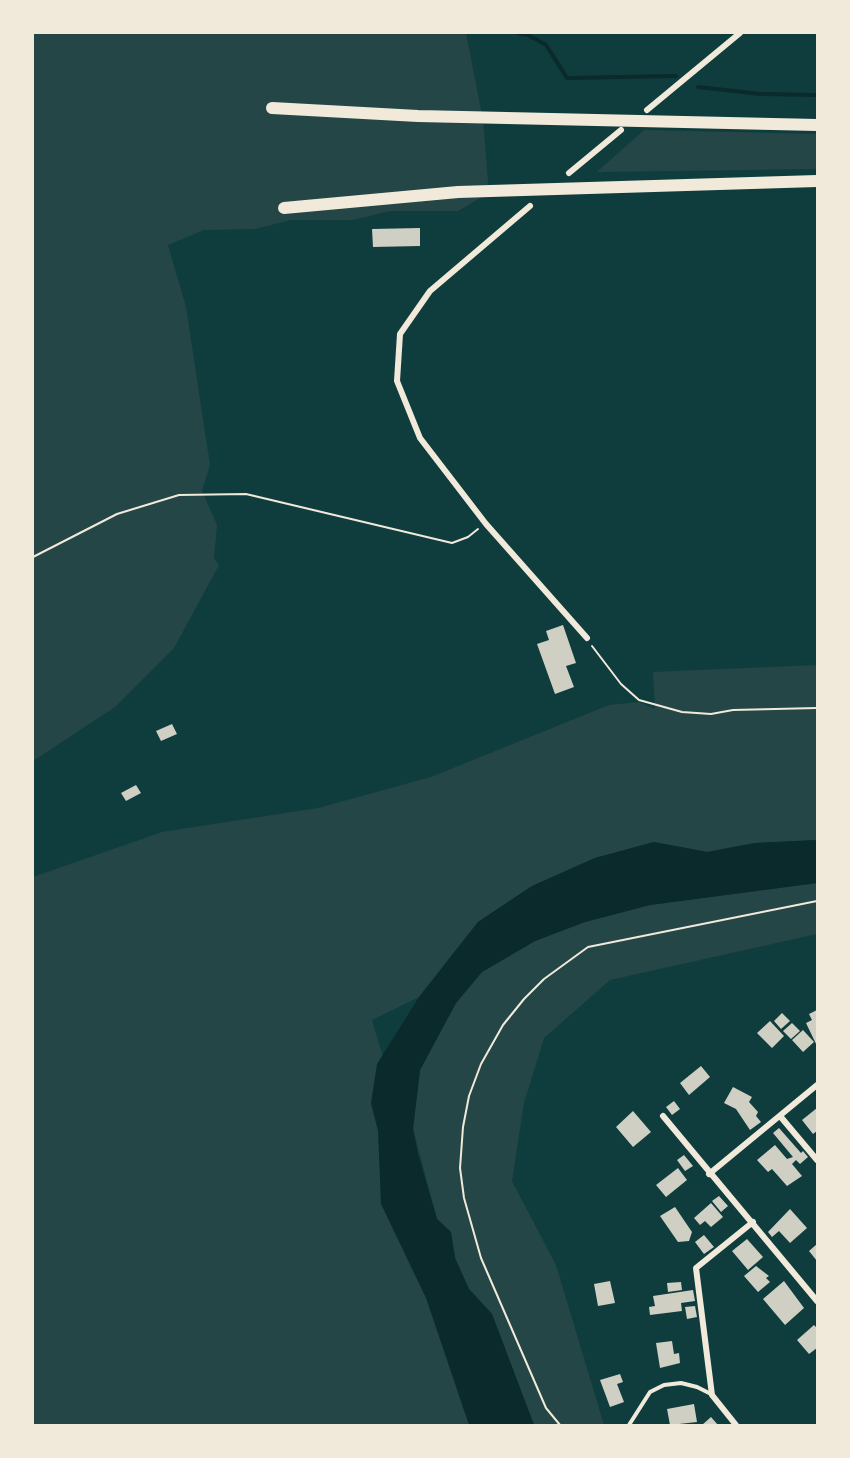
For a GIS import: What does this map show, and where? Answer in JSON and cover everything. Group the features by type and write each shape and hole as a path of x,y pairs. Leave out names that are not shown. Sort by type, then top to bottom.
{"highway":[{"path":"272,108 418,116 817,125"},
{"path":"284,208 458,192 817,181"}],"street":[{"path":"647,110 740,33"},
{"path":"569,173 621,130"},
{"path":"531,206 430,291 400,334 397,381 420,438 486,524 587,639"},
{"path":"709,1174 817,1085"},
{"path":"663,1116 817,1301"},
{"path":"780,1116 817,1160"},
{"path":"736,1425 712,1395 696,1268 753,1222"}],"lane":[{"path":"629,1425 650,1392 664,1385 681,1383 697,1387 712,1395"}],"path":[{"path":"33,557 117,514 179,495 246,494 452,543 468,537 486,524"},
{"path":"587,639 621,684 639,700 682,712 711,714 733,710 817,708"},
{"path":"560,1425 546,1408 481,1258 464,1198 460,1168 463,1127 469,1096 481,1064 503,1025 524,999 544,979 588,947 612,940 817,901"}],"shaded area":[{"path":"33,33 466,33 483,120 489,193 458,211 390,211 353,220 291,220 255,229 204,230 168,245 186,307 210,465 202,491 217,525 214,558 219,565 174,648 115,707 33,761"},
{"path":"644,130 817,134 817,169 597,172"},
{"path":"817,665 817,840 755,843 707,852 654,842 595,858 532,886 478,922 419,997 372,1020 492,1425 33,1425 33,877 162,832 318,808 431,777 609,705 639,702 655,709 653,672"},
{"path":"817,840 817,883 650,905 585,922 535,941 482,972 456,1003 420,1070 413,1129 437,1219 451,1232 455,1258 469,1289 492,1314 534,1425 469,1425 426,1298 381,1204 378,1131 371,1103 377,1064 419,997 478,922 532,886 595,858 654,842 707,852 755,843"},
{"path":"817,883 817,934 610,980 544,1038 524,1103 512,1181 556,1265 604,1425 534,1425 492,1314 469,1289 455,1258 451,1232 437,1219 413,1129 420,1070 456,1003 482,972 535,941 585,922 650,905"}],"building":[{"path":"420,228 420,246 373,247 372,229"},
{"path":"563,625 576,663 566,666 574,687 555,694 537,644 549,640 546,631"},
{"path":"172,724 177,734 161,741 156,731"},
{"path":"136,785 141,793 126,801 121,793"},
{"path":"817,1010 817,1046 806,1023 812,1020 809,1014"},
{"path":"782,1013 790,1021 781,1029 774,1021"},
{"path":"770,1021 784,1036 772,1048 757,1033"},
{"path":"792,1023 800,1031 791,1039 783,1031"},
{"path":"803,1030 814,1042 803,1052 792,1040"},
{"path":"701,1066 710,1077 689,1095 680,1083"},
{"path":"733,1087 752,1097 749,1102 758,1112 756,1116 761,1122 750,1130 736,1109 724,1103"},
{"path":"674,1101 680,1109 672,1115 666,1107"},
{"path":"817,1108 817,1131 813,1134 802,1120"},
{"path":"633,1111 651,1132 633,1147 616,1127"},
{"path":"779,1128 801,1153 803,1151 808,1157 800,1164 796,1160 792,1164 802,1176 787,1186 772,1169 768,1172 757,1160 775,1145 787,1159 793,1157 773,1133"},
{"path":"684,1155 693,1166 685,1171 677,1160"},
{"path":"678,1168 687,1180 666,1197 656,1185"},
{"path":"719,1196 728,1206 721,1212 712,1201"},
{"path":"711,1203 723,1217 711,1227 705,1221 700,1225 694,1218"},
{"path":"675,1207 692,1232 689,1241 678,1242 660,1216"},
{"path":"790,1209 807,1228 790,1243 779,1231 772,1237 768,1232"},
{"path":"704,1235 714,1247 704,1254 695,1242"},
{"path":"747,1239 763,1257 748,1270 732,1251"},
{"path":"817,1244 817,1261 809,1251"},
{"path":"756,1266 769,1276 766,1278 770,1282 758,1292 744,1276"},
{"path":"610,1281 615,1303 598,1306 594,1284"},
{"path":"784,1281 804,1308 785,1325 763,1299"},
{"path":"681,1282 682,1290 668,1292 667,1283"},
{"path":"693,1290 695,1301 681,1303 682,1311 650,1315 649,1307 655,1306 653,1296"},
{"path":"695,1306 697,1317 687,1319 685,1307"},
{"path":"814,1325 817,1328 817,1348 809,1354 797,1340"},
{"path":"672,1341 674,1354 679,1353 680,1363 660,1368 656,1343"},
{"path":"620,1374 623,1382 617,1384 624,1402 610,1407 600,1380"},
{"path":"694,1404 697,1422 670,1425 667,1409"},
{"path":"711,1417 718,1425 702,1425"}],"waterway":[{"path":"518,33 528,35 546,45 567,78 676,76"},
{"path":"698,87 761,94 817,95"}]}
